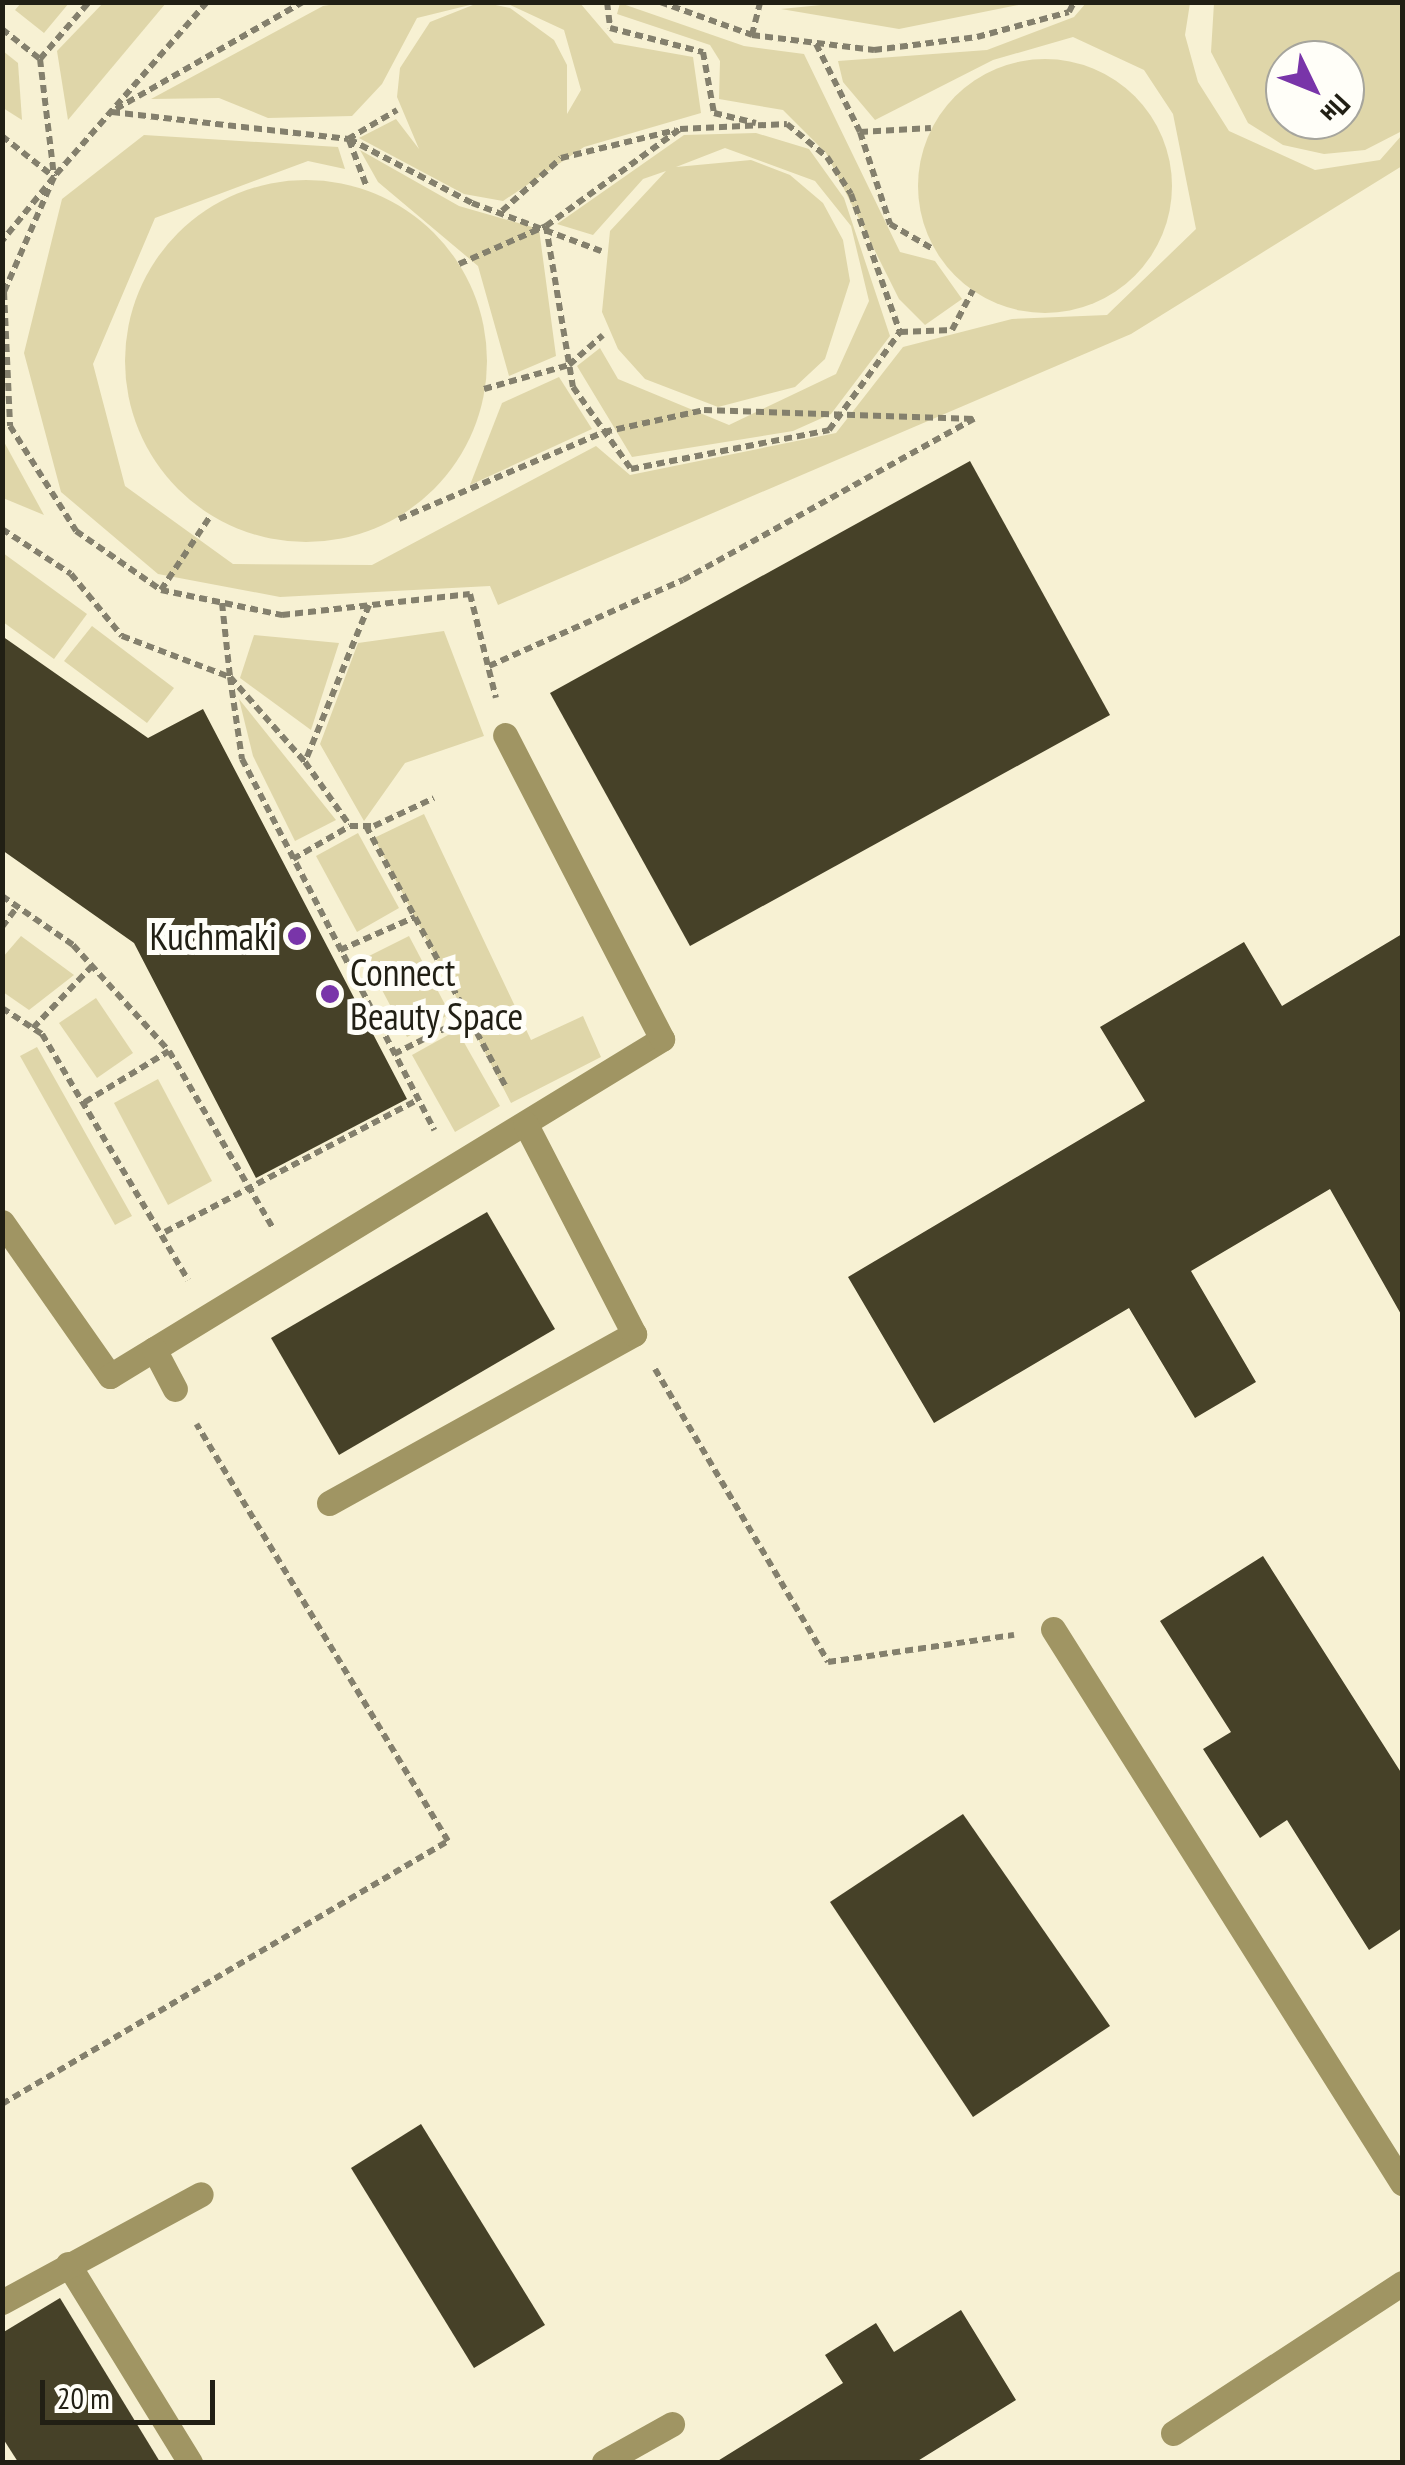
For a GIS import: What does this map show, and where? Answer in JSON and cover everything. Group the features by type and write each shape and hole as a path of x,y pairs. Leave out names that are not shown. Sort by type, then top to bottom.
{"lane":[{"path":"2,1222 110,1376 662,1039 505,736"},
{"path":"329,1503 634,1334 525,1124"},
{"path":"154,1349 175,1389"},
{"path":"1053,1629 1402,2183"},
{"path":"2,2302 202,2194"},
{"path":"68,2264 190,2462"},
{"path":"1173,2433 1402,2283"},
{"path":"604,2462 672,2424"}],"path":[{"path":"40,59 90,2"},
{"path":"2,240 208,2"},
{"path":"111,112 303,2"},
{"path":"607,2 610,28 703,52 714,113 767,126"},
{"path":"660,2 752,35 874,50 977,37 1068,12 1074,2"},
{"path":"752,35 760,2"},
{"path":"2,29 40,59 54,178 4,292 10,426 76,531 161,590 282,615 470,594 505,736"},
{"path":"815,42 860,132 890,224 933,250"},
{"path":"348,139 398,110"},
{"path":"111,112 348,139 502,212 546,226 601,251"},
{"path":"502,212 561,158 680,129 787,124 814,146 851,194 900,332"},
{"path":"860,132 931,128"},
{"path":"460,264 546,226 680,129"},
{"path":"2,136 54,178"},
{"path":"348,139 366,184"},
{"path":"546,226 569,366 604,432 631,470 829,430 900,332"},
{"path":"900,332 952,330 973,290"},
{"path":"484,389 569,366 603,334"},
{"path":"399,518 604,432 704,410 844,410 975,419 684,580 489,666"},
{"path":"161,590 211,515"},
{"path":"2,528 71,574 122,636 230,677 306,762 350,826"},
{"path":"222,603 242,759 453,1166"},
{"path":"306,762 369,606"},
{"path":"293,859 350,826 366,826 434,798"},
{"path":"366,826 525,1124"},
{"path":"2,896 92,966 169,1051 294,1264"},
{"path":"2,928 18,906"},
{"path":"340,950 415,916"},
{"path":"33,1028 92,966"},
{"path":"2,1008 33,1028 85,1102 165,1232 206,1317"},
{"path":"394,1054 468,1017"},
{"path":"85,1102 169,1051"},
{"path":"165,1232 418,1100"},
{"path":"634,1334 828,1662 1053,1629"},
{"path":"2,2104 448,1841 175,1389"}],"shaded area":[{"path":"21,2 69,3 44,33 15,10"},
{"path":"104,2 166,3 68,120 57,51"},
{"path":"348,2 496,2 486,3 510,8 554,40 567,65 567,114 581,90 564,30 506,3 580,3 614,43 693,57 701,113 584,147 503,201 464,194 359,138 396,119 419,149 397,97 400,68 430,22 478,3 417,18 382,84 352,116 268,118 219,98 151,99 323,6"},
{"path":"851,2 1028,3 899,29 781,9"},
{"path":"620,3 744,46 804,54 900,252 935,261 962,299 925,325 899,299 826,153 783,110 719,99 720,61 710,45 617,14"},
{"path":"1086,3 1190,3 1185,35 1198,82 1229,131 1315,170 1380,160 1402,135 1402,166 1131,334 498,605 490,586 280,597 158,574 61,492 24,353 62,199 144,135 338,147 345,169 308,161 155,218 93,364 125,486 233,564 372,565 596,446 630,475 836,433 903,347 1012,319 1107,315 1196,229 1173,114 1144,70 1073,37 993,60 875,120 843,82 838,61 987,50 1074,17"},
{"path":"1214,3 1402,3 1402,131 1365,150 1324,154 1275,140 1365,140 1365,40 1265,40 1265,134 1248,123 1211,52"},
{"path":"3,51 18,63 22,120 3,108"},
{"path":"1045,59 1094,69 1135,96 1162,137 1172,186 1162,235 1135,276 1094,303 1045,313 996,303 955,276 928,235 918,186 928,137 955,96 996,69"},
{"path":"756,133 809,149 844,198 890,336 831,414 793,431 632,457 577,366 600,348 618,379 729,425 836,374 869,301 851,226 815,181 725,148 676,167 751,160 790,175 823,203 843,240 850,281 825,359 795,387 718,407 645,379 618,349 602,312 610,231 666,171 643,179 593,235 557,224 684,135"},
{"path":"360,150 459,206 539,229 556,356 509,376 478,266 378,182"},
{"path":"306,180 341,183 375,193 407,210 434,233 457,260 474,292 484,326 484,396 474,430 457,462 434,489 407,512 375,529 341,539 306,542 271,539 237,529 205,512 178,489 155,462 138,430 128,396 125,361 128,326 138,292 155,260 178,233 205,210 237,193 271,183"},
{"path":"559,377 592,429 470,485 502,403"},
{"path":"3,440 44,515 3,498"},
{"path":"3,553 87,614 54,659 3,622"},
{"path":"92,626 174,688 147,723 64,661"},
{"path":"444,631 484,736 405,763 364,821 320,744 358,643"},
{"path":"254,635 339,643 311,730 240,678"},
{"path":"239,699 336,820 295,841 253,756"},
{"path":"424,814 531,1040 583,1016 601,1057 511,1103 374,838"},
{"path":"358,833 399,908 357,932 316,856"},
{"path":"21,936 74,975 29,1010 3,992 3,957"},
{"path":"409,936 450,1014 407,1037 365,958"},
{"path":"96,998 133,1053 97,1078 59,1023"},
{"path":"457,1030 500,1106 455,1132 412,1055"},
{"path":"37,1047 132,1216 115,1225 20,1056"},
{"path":"158,1079 212,1181 168,1205 114,1103"}],"building":[{"path":"970,461 1110,715 690,946 550,693"},
{"path":"2,636 148,738 203,709 407,1099 256,1178 134,943 2,850"},
{"path":"1402,934 1402,1316 1330,1189 1191,1271 1256,1382 1195,1418 1129,1308 934,1423 848,1277 1145,1101 1100,1027 1244,942 1282,1006"},
{"path":"487,1212 555,1329 339,1455 271,1338"},
{"path":"1263,1556 1402,1774 1402,1928 1369,1950 1287,1820 1260,1838 1203,1749 1231,1732 1160,1621"},
{"path":"963,1814 1110,2026 973,2117 830,1902"},
{"path":"421,2124 545,2325 474,2368 351,2168"},
{"path":"60,2298 160,2462 18,2462 2,2437 2,2333"},
{"path":"961,2310 1016,2400 916,2462 716,2462 843,2383 825,2355 876,2323 894,2352"}],"place":[{"name":"Kuchmaki","path":"297,936"},
{"name":"Connect Beauty Space","path":"330,994"}]}
